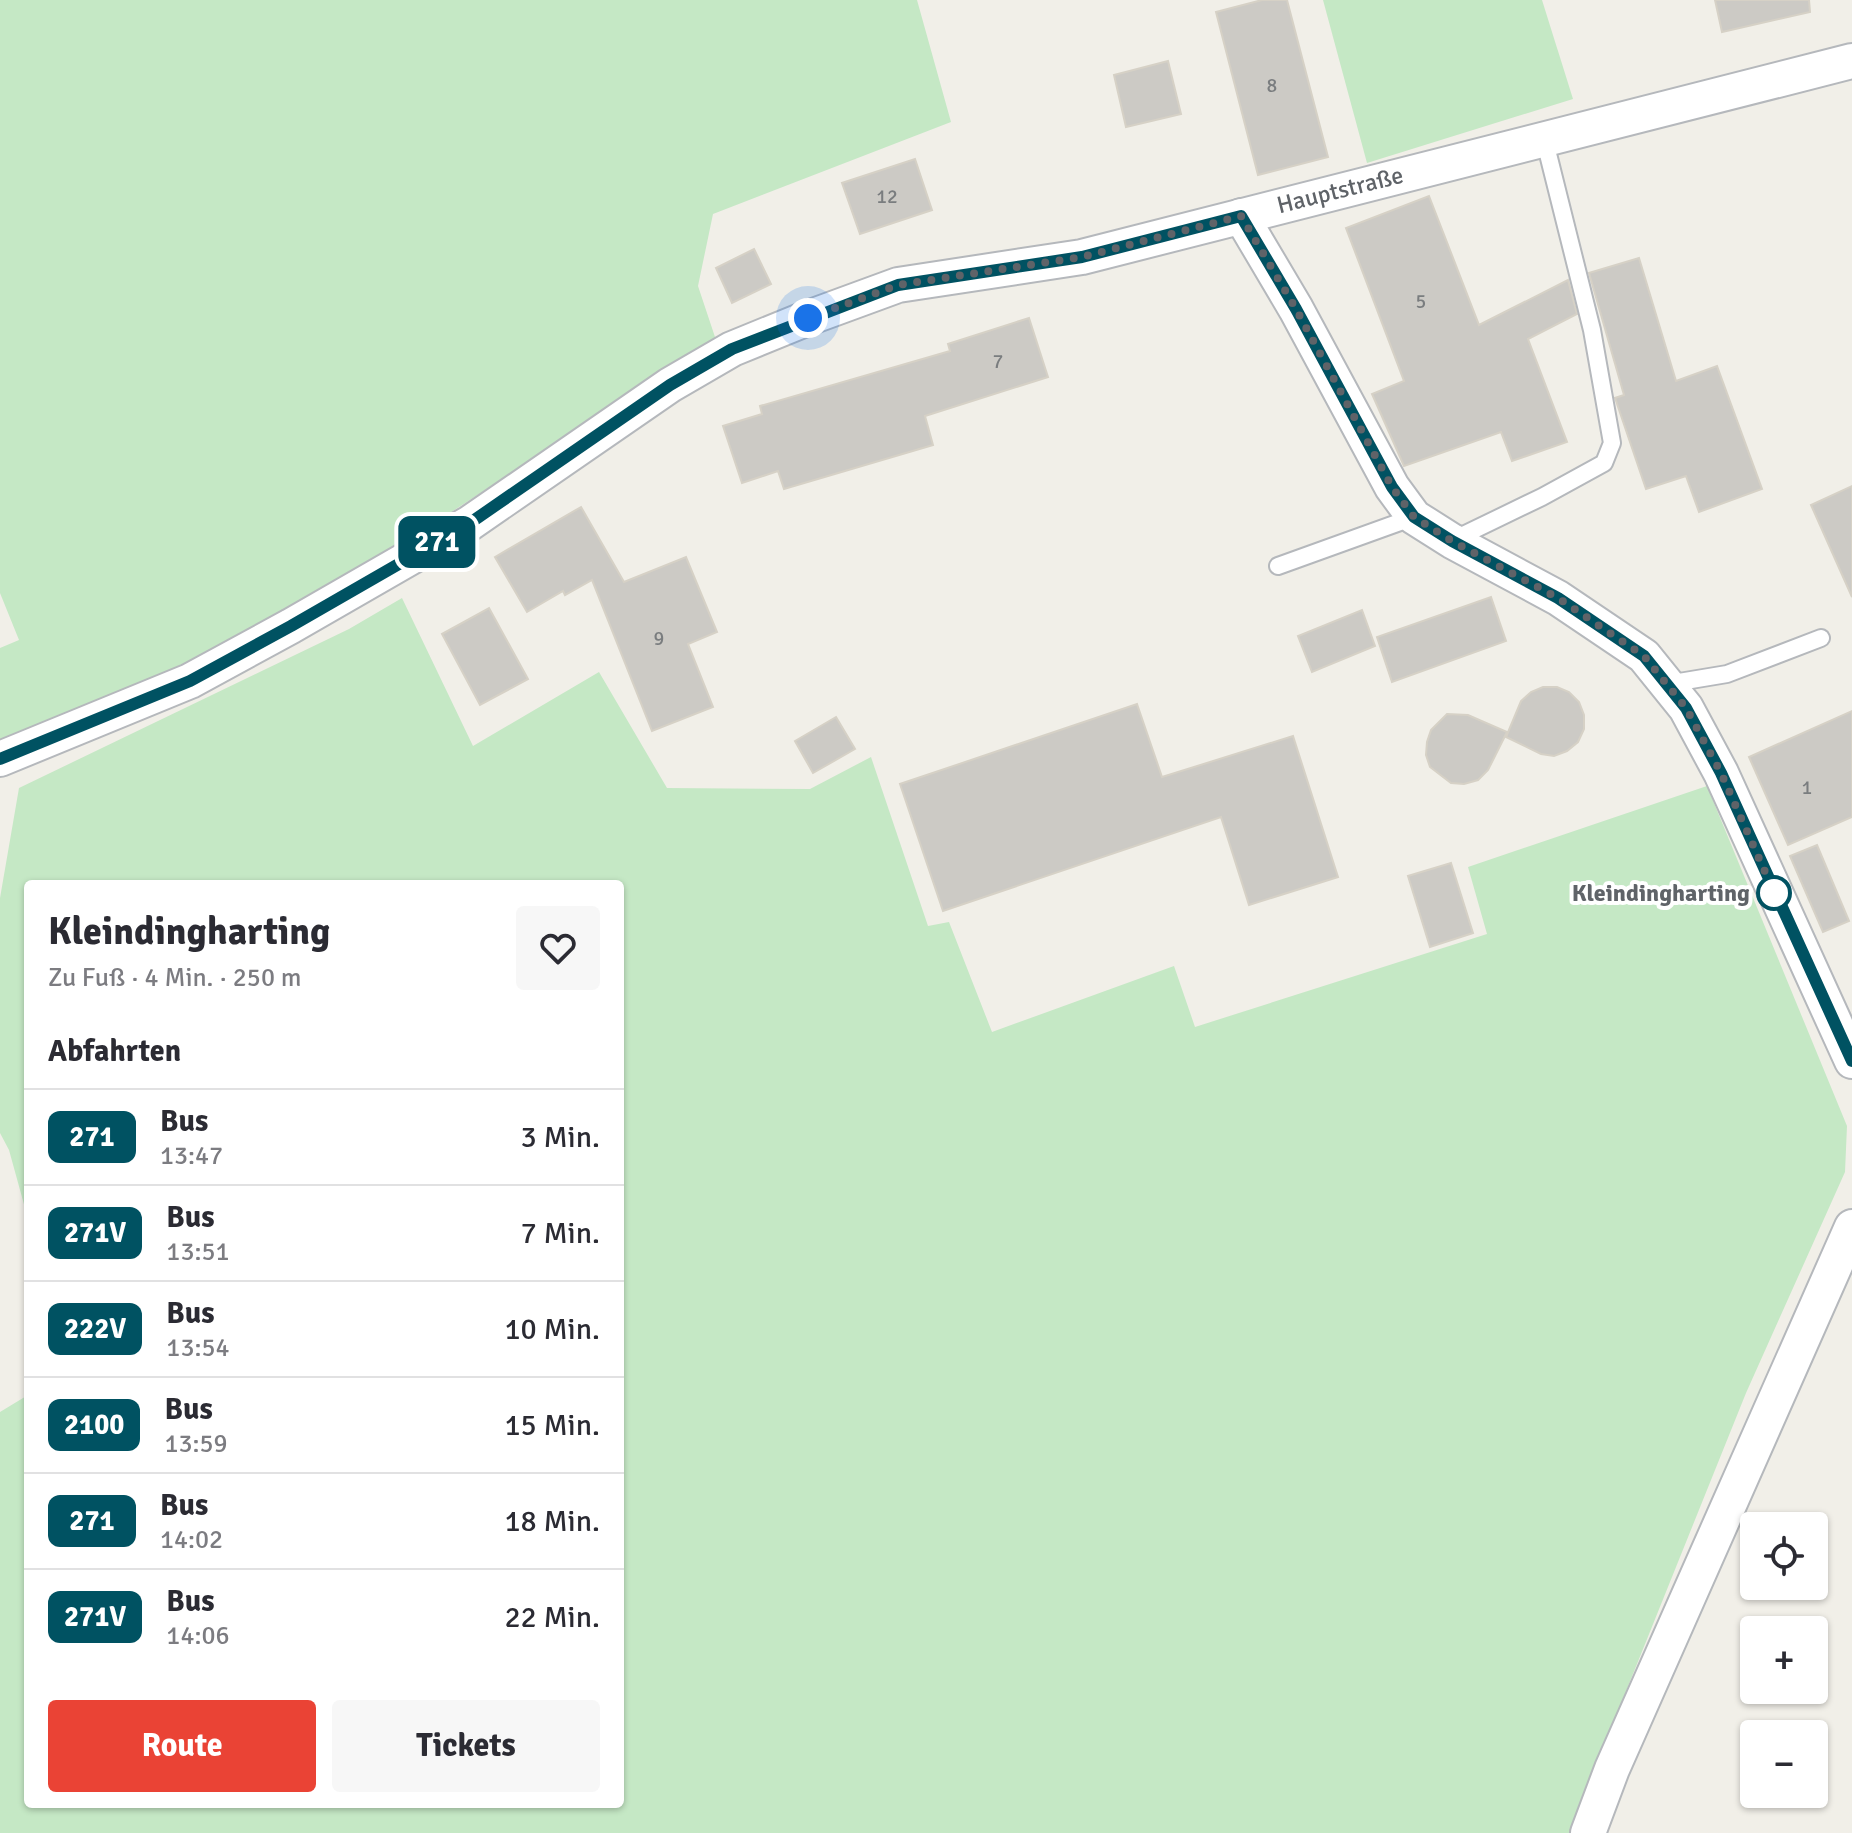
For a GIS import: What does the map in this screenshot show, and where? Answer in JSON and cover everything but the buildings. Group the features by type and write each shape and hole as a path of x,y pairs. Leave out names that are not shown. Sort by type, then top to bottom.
{"street":[{"name":"Hauptstraße","path":"0,759 190,681 291,626 470,523 670,385 732,349 898,285 1082,257 1852,61"},
{"path":"1241,216 1296,309 1392,487 1414,517 1558,598 1644,656 1686,708 1721,773 1852,1061"},
{"path":"1588,1833 1656,1668 1852,1227"}],"lane":[{"path":"1452,541 1604,463 1612,443 1592,330 1544,138"},
{"path":"1278,566 1414,517"},
{"path":"1666,684 1727,674 1821,638"}],"green space":[{"path":"0,0 917,0 951,122 713,214 698,286 716,340 382,557 193,662 0,744 0,648 19,640 0,593"},
{"path":"1323,0 1542,0 1573,99 1367,163"},
{"path":"402,598 473,746 599,672 667,788 810,789 871,757 928,926 949,922 992,1032 1174,966 1195,1027 1487,934 1468,867 1707,786 1847,1126 1845,1172 1746,1393 1569,1833 0,1833 0,1412 24,1397 24,1808 624,1808 624,880 24,880 24,1204 9,1150 0,1133 0,898 19,788 349,629"}],"bus line":[{"name":"271","path":"0,759 190,681 291,626 470,523 670,385 732,349 898,285 1082,257 1241,216 1296,309 1392,487 1414,517 1558,598 1644,656 1686,708 1721,773 1852,1061"}],"place":[{"name":"Kleindingharting","path":"1774,893"}],"route":[{"path":"808,318 898,285 1082,257 1241,216 1296,309 1392,487 1414,517 1558,598 1644,656 1686,708 1721,773 1778,901 1774,893"}]}
